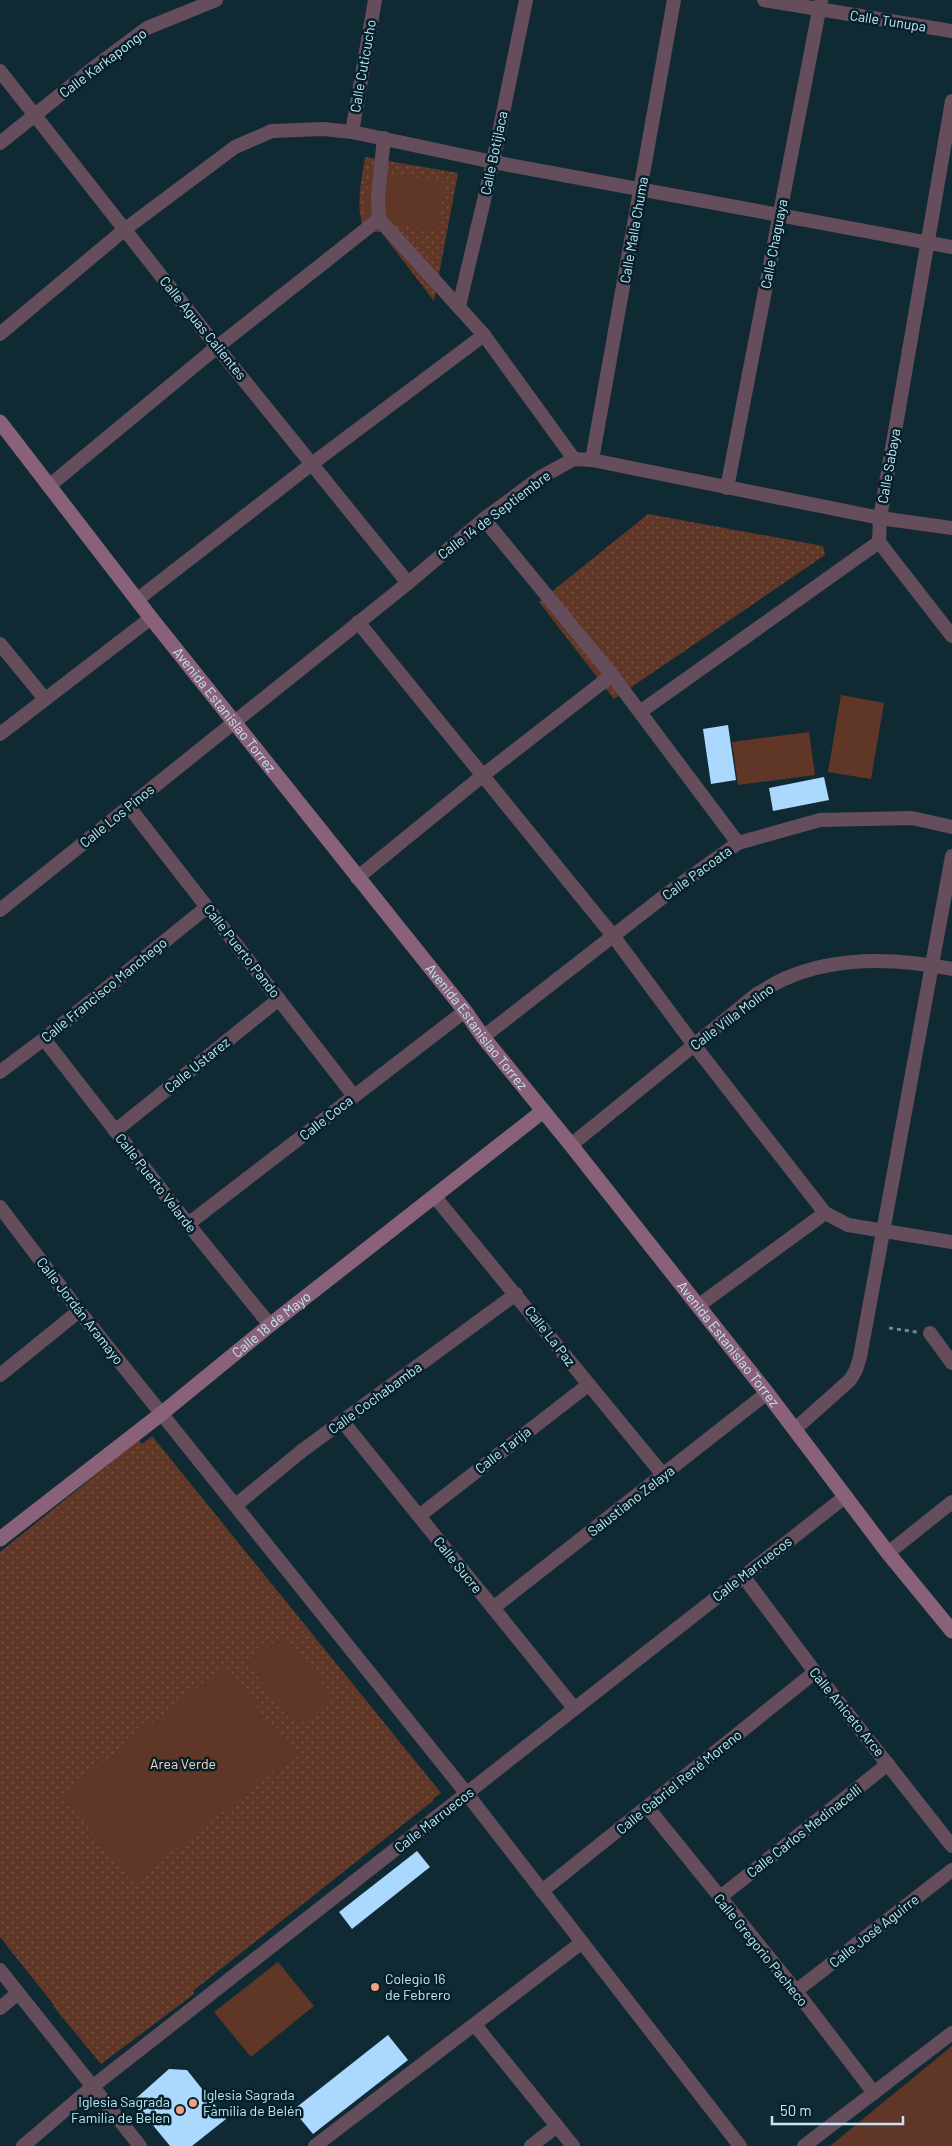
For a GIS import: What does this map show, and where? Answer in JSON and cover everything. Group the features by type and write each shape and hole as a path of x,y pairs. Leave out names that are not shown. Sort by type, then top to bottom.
{"street":[{"name":"Calle Karkapongo","path":"0,143 147,28 216,0"},
{"name":"Calle Cuticucho","path":"352,132 375,0"},
{"name":"Calle Botijlaca","path":"459,306 493,162 526,0"},
{"name":"Calle Malla Chuma","path":"592,460 674,0"},
{"name":"Calle Tunupa","path":"764,0 820,5 952,31"},
{"name":"Calle Chaguaya","path":"727,488 820,5"},
{"name":"Calle Aguas Calientes","path":"0,70 217,347 313,463 408,583"},
{"name":"Calle Sabaya","path":"879,542 880,518 952,101"},
{"path":"0,334 124,230 235,147 272,131 303,129 352,132 493,162 952,248"},
{"path":"384,138 378,196 380,219 484,335 574,459 592,460 880,518 952,528"},
{"path":"50,486 217,347 380,219"},
{"path":"138,599 313,463 484,335"},
{"name":"Avenida Estanislao Torrez","path":"0,422 151,618 465,1011 483,1037 767,1393 888,1552 952,1630"},
{"name":"Calle 14 de Septiembre","path":"234,722 484,520 541,476 574,459"},
{"path":"484,520 612,676 738,842"},
{"path":"640,712 879,542 952,636"},
{"path":"0,734 151,618"},
{"path":"358,622 614,936 694,1045 826,1213 848,1225 952,1242"},
{"path":"0,644 45,699"},
{"path":"357,878 482,776 612,676"},
{"name":"Calle Los Pinos","path":"0,910 234,722"},
{"name":"Calle Puerto Pando","path":"129,807 354,1096"},
{"name":"Calle Pacoata","path":"483,1037 667,894 738,842 820,820 912,818 952,827"},
{"path":"795,1429 840,1390 856,1370 884,1231 952,856"},
{"name":"Calle Francisco Manchego","path":"0,1072 44,1039 207,907"},
{"name":"Calle Villa Molino","path":"571,1145 757,994 785,979 828,965 864,960 890,960 952,969"},
{"name":"Calle Ustarez","path":"115,1131 279,999"},
{"name":"Calle Coca","path":"188,1224 465,1011"},
{"name":"Calle Puerto Velarde","path":"44,1039 188,1224 270,1325"},
{"name":"Calle 18 de Mayo","path":"0,1539 543,1111"},
{"name":"Calle La Paz","path":"435,1197 664,1476"},
{"name":"Calle Jordán Aramayo","path":"0,1207 79,1311 467,1794 581,1944 740,2146"},
{"path":"698,1306 826,1213"},
{"name":"Calle Cochabamba","path":"236,1505 303,1450 516,1294"},
{"path":"0,1375 79,1311"},
{"path":"930,1334 952,1363"},
{"name":"Calle Tarija","path":"419,1516 588,1385"},
{"name":"Salustiano Zelaya","path":"493,1608 664,1476 767,1393"},
{"name":"Calle Sucre","path":"343,1422 574,1708"},
{"name":"Calle Marruecos","path":"23,2146 92,2087 846,1496"},
{"path":"888,1552 952,1502"},
{"name":"Calle Aniceto Arce","path":"743,1576 815,1672 952,1846"},
{"name":"Calle Gabriel René Moreno","path":"542,1891 648,1808 815,1672"},
{"name":"Calle Carlos Medinacelli","path":"719,1898 888,1764"},
{"name":"Calle Gregorio Pacheco","path":"648,1808 796,1991 874,2093"},
{"name":"Calle José Aguirre","path":"796,1991 952,1870"},
{"path":"315,2146 581,1944"},
{"path":"0,1970 140,2146"},
{"path":"0,2008 18,1993"},
{"path":"475,2025 573,2146"},
{"path":"804,2146 952,2033"},
{"path":"530,2146 557,2126"}],"green space":[{"path":"365,157 458,173 434,301 381,232 369,230 362,222 359,205"},
{"path":"371,170 445,183 437,231 363,219"},
{"path":"648,514 823,546 825,555 614,699 539,602"},
{"path":"841,695 884,703 871,779 828,772"},
{"path":"809,732 815,775 738,785 732,742"},
{"name":"Area Verde","path":"152,1436 441,1793 193,1991 194,1994 101,2064 0,1937 0,1552 139,1440 142,1444"},
{"path":"283,1635 334,1697 298,1726 247,1664"},
{"path":"224,1666 295,1755 133,1883 62,1795"},
{"path":"278,1962 314,2006 251,2057 214,2012"},
{"path":"952,2046 952,2146 830,2146"}],"building":[{"path":"728,725 736,780 711,784 703,729"},
{"path":"824,777 829,800 773,811 769,788"},
{"path":"417,1851 430,1867 352,1929 339,1912"},
{"path":"388,2035 408,2060 313,2134 293,2110"},
{"name":"Iglesia Sagrada Familia de Belen","path":"169,2069 187,2070 226,2119 192,2146 170,2146 133,2101"}],"place":[{"name":"Colegio 16 de Febrero","path":"375,1987"},
{"name":"Iglesia Sagrada Familia de Belén","path":"193,2103"},
{"name":"Iglesia Sagrada Familia de Belen","path":"180,2110"}]}
